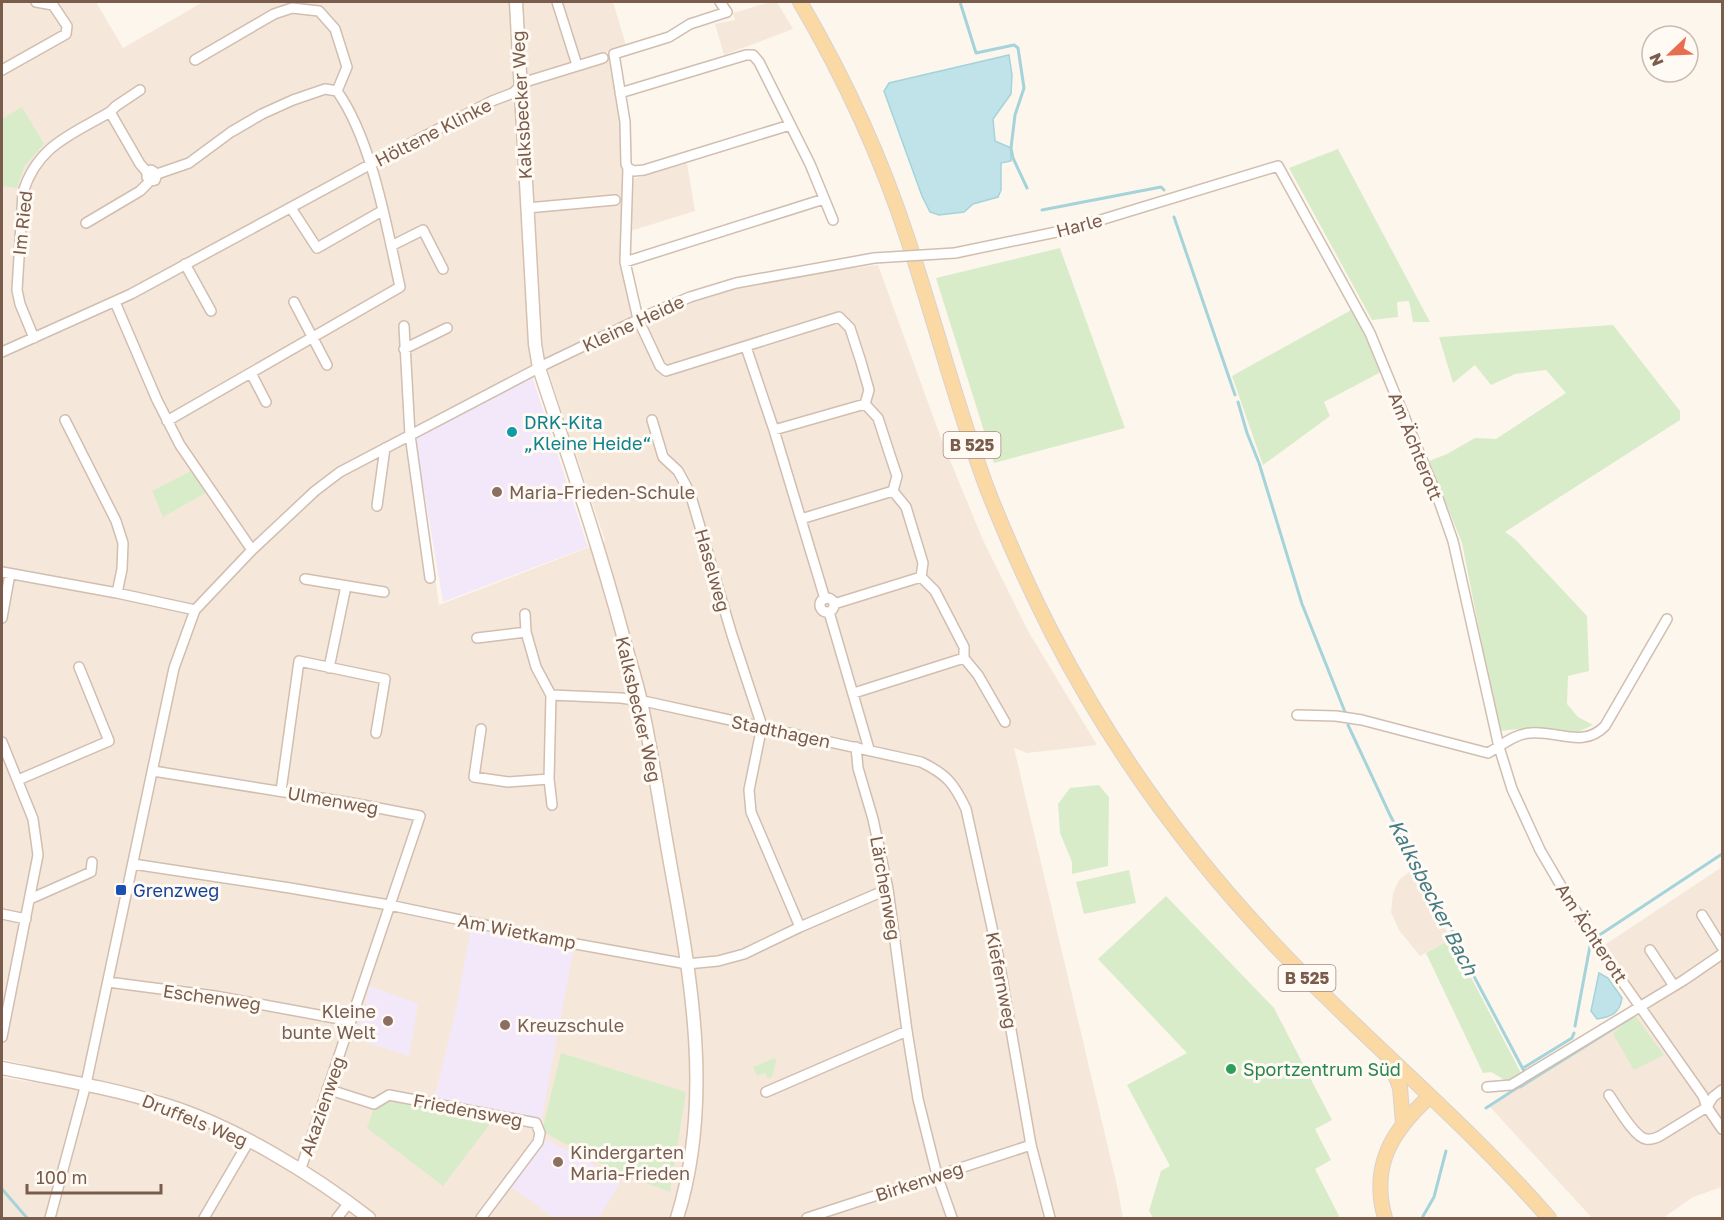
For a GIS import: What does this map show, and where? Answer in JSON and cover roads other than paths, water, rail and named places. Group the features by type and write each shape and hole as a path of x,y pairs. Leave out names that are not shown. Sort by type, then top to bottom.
{"main road":[{"name":"B 525","path":"800,2 825,45 870,138 908,238 953,386 988,490 1018,563 1057,642 1125,758 1201,861 1280,951 1549,1218"},
{"path":"1385,1054 1395,1071 1400,1088 1403,1123"},
{"path":"1385,1218 1381,1193 1383,1164 1390,1144 1403,1123 1429,1097"}],"street":[{"path":"2,70 66,34 67,26 53,5 36,2"},
{"name":"Kalksbecker Weg","path":"516,2 535,344 539,368 606,573 641,701 687,964 697,1051 697,1085 690,1160 683,1198 676,1218"},
{"path":"557,2 577,65"},
{"path":"720,2 727,12 690,24 669,37 614,54 625,122 628,168 625,262 638,319 660,366 666,371 839,317 850,328 861,362 869,390 865,404"},
{"path":"195,60 274,14 292,8 319,11 334,29 347,67 337,91"},
{"path":"620,93 746,55 753,55 759,62 790,125 833,220"},
{"name":"Höltene Klinke","path":"2,352 115,302 371,164 492,101 513,93 525,82 603,58"},
{"path":"86,223 140,191 151,176 189,163 231,132 262,114 292,100 325,89 337,91 346,104 371,164 400,287 167,421"},
{"name":"Im Ried","path":"34,338 20,304 17,290 25,186 32,170 51,147 110,112 140,90"},
{"path":"110,112 140,164 151,176"},
{"path":"628,168 634,171 644,170 790,125"},
{"name":"Harle","path":"874,258 955,253 1071,228 1278,166"},
{"name":"Am Ächterott","path":"1278,166 1370,333 1439,501 1453,541 1499,747 1512,789 1540,850 1591,936 1703,1096 1707,1107 1722,1129"},
{"path":"625,262 824,199"},
{"path":"527,208 615,200"},
{"path":"291,208 316,248 382,211"},
{"path":"391,246 423,230 443,269"},
{"name":"Kleine Heide","path":"195,610 252,550 315,491 340,472 539,368 638,319 690,297 736,283 874,258"},
{"path":"185,264 211,311"},
{"path":"115,302 167,421 180,445 252,550"},
{"path":"294,302 327,365"},
{"path":"404,326 410,435 430,578"},
{"path":"404,349 447,328"},
{"path":"746,347 829,605 869,749"},
{"path":"251,373 266,402"},
{"path":"774,430 865,404"},
{"path":"865,404 878,418 897,476 893,491"},
{"path":"66,420 116,521 123,543 122,569 117,593"},
{"name":"Haselweg","path":"652,420 663,457 678,471 690,493 762,726"},
{"path":"377,506 385,448"},
{"path":"801,519 893,491"},
{"path":"893,491 906,507 924,563 921,577"},
{"path":"2,618 6,573 195,610 174,668 86,1084 50,1218"},
{"path":"829,605 921,577"},
{"path":"921,577 935,591 964,647 964,658 978,675 1005,722"},
{"path":"305,579 384,592"},
{"path":"329,668 346,586"},
{"path":"525,614 526,632 536,667 552,695 549,779 552,805"},
{"path":"1297,715 1336,716 1362,720 1488,753 1512,738 1530,733 1587,738 1598,734 1605,726 1667,619"},
{"path":"477,638 526,632"},
{"path":"854,693 964,658"},
{"path":"281,791 299,662 385,679 376,733"},
{"path":"18,780 109,741 79,667"},
{"name":"Stadthagen","path":"552,695 641,701 921,762"},
{"path":"762,726 749,790 751,812 800,927"},
{"path":"481,729 474,777 508,782 549,779"},
{"path":"2,742 33,819 38,855 2,1037"},
{"name":"Lärchenweg","path":"856,747 858,768 873,819 888,889 918,1099 937,1175 952,1218"},
{"name":"Kiefernweg","path":"921,762 947,777 966,808 998,955 1031,1145 1050,1218"},
{"name":"Ulmenweg","path":"153,771 420,816 389,905"},
{"path":"30,899 91,872 92,862"},
{"name":"Am Wietkamp","path":"133,864 389,905 576,944 687,964 718,961 744,954 888,889"},
{"name":"Akazienweg","path":"300,1171 389,905"},
{"path":"2,914 26,919"},
{"path":"1702,915 1722,947"},
{"path":"1650,950 1674,986"},
{"path":"1487,1087 1511,1085 1674,986 1722,954"},
{"name":"Eschenweg","path":"108,982 215,996 351,1022"},
{"path":"766,1092 907,1031"},
{"name":"Druffels Weg","path":"2,1068 86,1084 169,1106 249,1141 300,1171 369,1218"},
{"name":"Friedensweg","path":"327,1089 374,1104 389,1095 536,1123 540,1132 538,1142 481,1218"},
{"path":"1609,1095 1638,1135 1645,1139 1660,1136 1707,1107 1713,1097 1722,1090"},
{"path":"204,1218 249,1141"},
{"name":"Birkenweg","path":"807,1218 1031,1145"},
{"path":"337,1218 348,1204"}],"water":[{"path":"1009,55 1012,75 1011,94 993,119 995,141 1011,148 1011,161 1001,163 1001,190 998,197 973,204 964,212 939,215 930,212 884,91 889,83"},
{"path":"1599,973 1608,978 1622,998 1617,1011 1607,1017 1597,1019 1591,1011"}],"waterway":[{"name":"Kalksbecker Bach","path":"960,2 976,53 1014,45 1018,48 1024,88 1015,115 1011,148 1013,158 1027,188"},
{"name":"Kalksbecker Bach","path":"1042,210 1161,187 1164,190"},
{"name":"Kalksbecker Bach","path":"1174,217 1235,395"},
{"name":"Kalksbecker Bach","path":"1238,402 1302,604 1345,712"},
{"name":"Kalksbecker Bach","path":"1348,725 1390,815 1524,1071"},
{"path":"1598,936 1722,854"},
{"path":"1575,1026 1590,946"},
{"path":"1520,1087 1632,1017"},
{"path":"1523,1068 1572,1038 1574,1033"},
{"path":"1486,1108 1520,1086"},
{"path":"1422,1218 1434,1197 1446,1151"},
{"path":"2,1189 27,1218"}],"place":[{"name":"DRK-Kita „Kleine Heide“","path":"512,432"},
{"name":"Maria-Frieden-Schule","path":"497,492"},
{"name":"Grenzweg","path":"121,890"},
{"name":"Kleine bunte Welt","path":"388,1021"},
{"name":"Kreuzschule","path":"505,1025"},
{"name":"Sportzentrum Süd","path":"1231,1069"},
{"name":"Kindergarten Maria-Frieden","path":"558,1162"}]}
